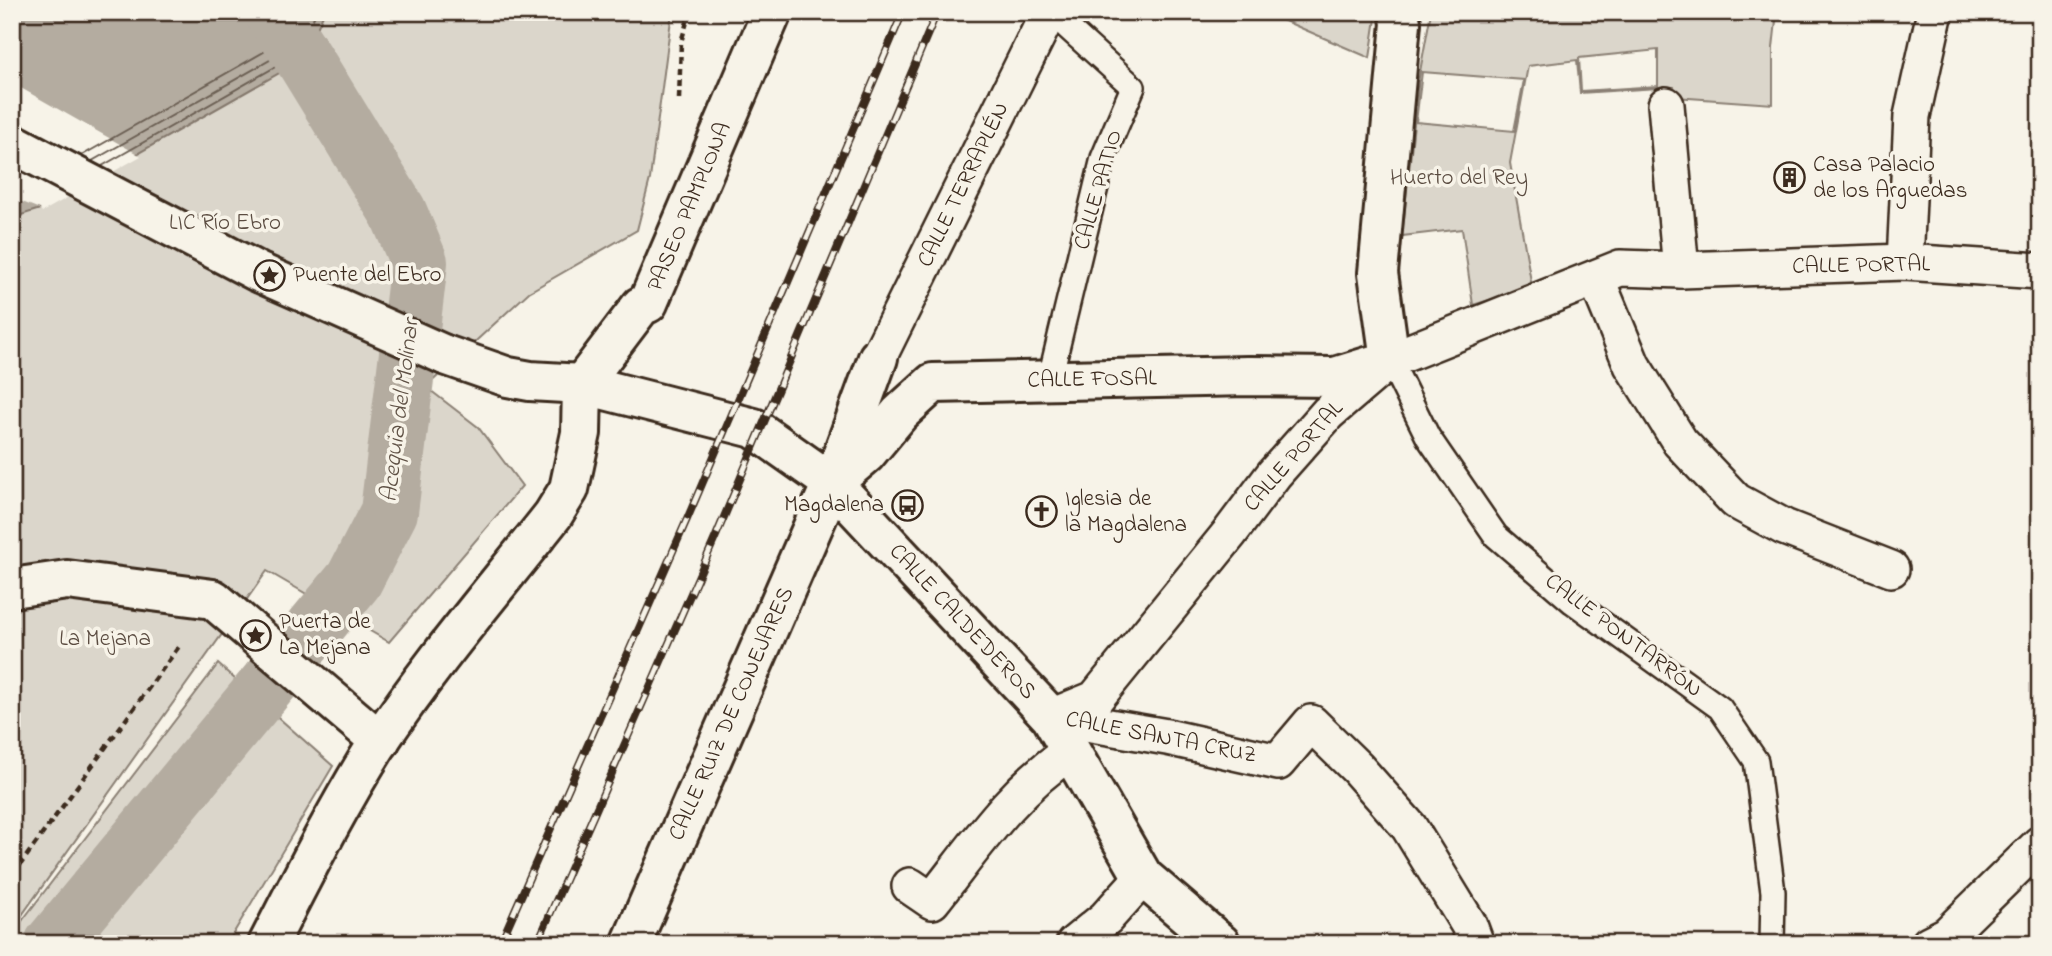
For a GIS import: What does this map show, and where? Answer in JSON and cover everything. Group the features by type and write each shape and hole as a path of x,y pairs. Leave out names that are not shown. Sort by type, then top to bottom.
{"street":[{"name":"PASEO PAMPLONA","path":"582,384 641,306 648,303 772,12"},
{"path":"1390,360 1378,273 1401,23 1399,12"},
{"path":"1905,262 1912,116 1935,12"},
{"name":"CALLE TERRAPLÉN","path":"878,358 1058,19"},
{"path":"1666,105 1681,270"},
{"name":"CALLE CALDEDEROS","path":"12,143 258,272 445,355 508,377 582,384 754,428 832,483 1051,717 1143,877 1221,944"},
{"name":"CALLE PORTAL","path":"1051,717 1095,699 1274,474 1328,413 1390,360 1620,268 1681,270 1905,262 2040,271"},
{"path":"1595,278 1632,365 1680,442 1736,500 1784,527 1891,569"},
{"name":"CALLE RUIZ DE CONEJARES","path":"631,944 832,483 878,358"},
{"name":"CALLE FOSAL","path":"832,483 866,454 901,413 933,383 1248,376 1335,377 1390,360"},
{"path":"268,944 332,817 380,741 435,662 553,514 569,489 581,433 582,384"},
{"path":"12,589 67,580 214,599 380,741"},
{"name":"CALLE SANTA CRUZ","path":"1051,717 1167,737 1278,762 1311,723 1357,768 1409,827 1469,925 1476,944"},
{"path":"910,886 932,901 1014,798 1055,761 1071,751"},
{"path":"1929,944 1947,935 1992,897 2040,844"},
{"path":"1073,944 1114,931 1143,877"}],"lane":[{"name":"CALLE PATIO","path":"1049,382 1103,158 1133,87 1058,19"},
{"name":"CALLE PONTARRÓN","path":"1390,360 1428,437 1496,536 1573,602 1720,708 1756,761 1773,892 1772,944"}],"path":[{"path":"12,876 214,599"}],"green space":[{"name":"LIC Río Ebro","path":"12,12 672,12 650,179 637,230 529,292 426,387 478,427 522,486 389,642 267,571 12,929"},
{"path":"1264,12 1377,12 1370,58"},
{"name":"Huerto del Rey","path":"1431,12 1777,12 1773,48 1773,104 1675,97 1674,87 1580,93 1577,60 1528,66 1510,163 1532,287 1473,305 1462,229 1402,236 1419,77","holes":["1658,50 1658,86 1581,91 1579,58","1422,72 1524,80 1514,131 1416,122"]},
{"path":"218,664 333,766 227,944 12,944 12,934"}],"water":[{"path":"12,12 324,12 304,59 40,209 12,218"}],"pier":[{"path":"12,83 141,156 42,212 12,198"}],"waterway":[{"name":"Acequia del Molinar","path":"53,944 354,580 389,512 419,262 398,212 273,12"}],"railway":[{"path":"500,944 688,517 903,12"},
{"path":"537,944 716,536 937,12"}],"place":[{"name":"Casa Palacio de los Arguedas","path":"1790,178"},
{"name":"Puente del Ebro","path":"270,275"},
{"name":"Magdalena","path":"907,505"},
{"name":"Iglesia de la Magdalena","path":"1042,512"},
{"name":"Puerta de La Mejana","path":"256,635"}],"park label":[{"name":"La Mejana","path":"105,639"}]}
